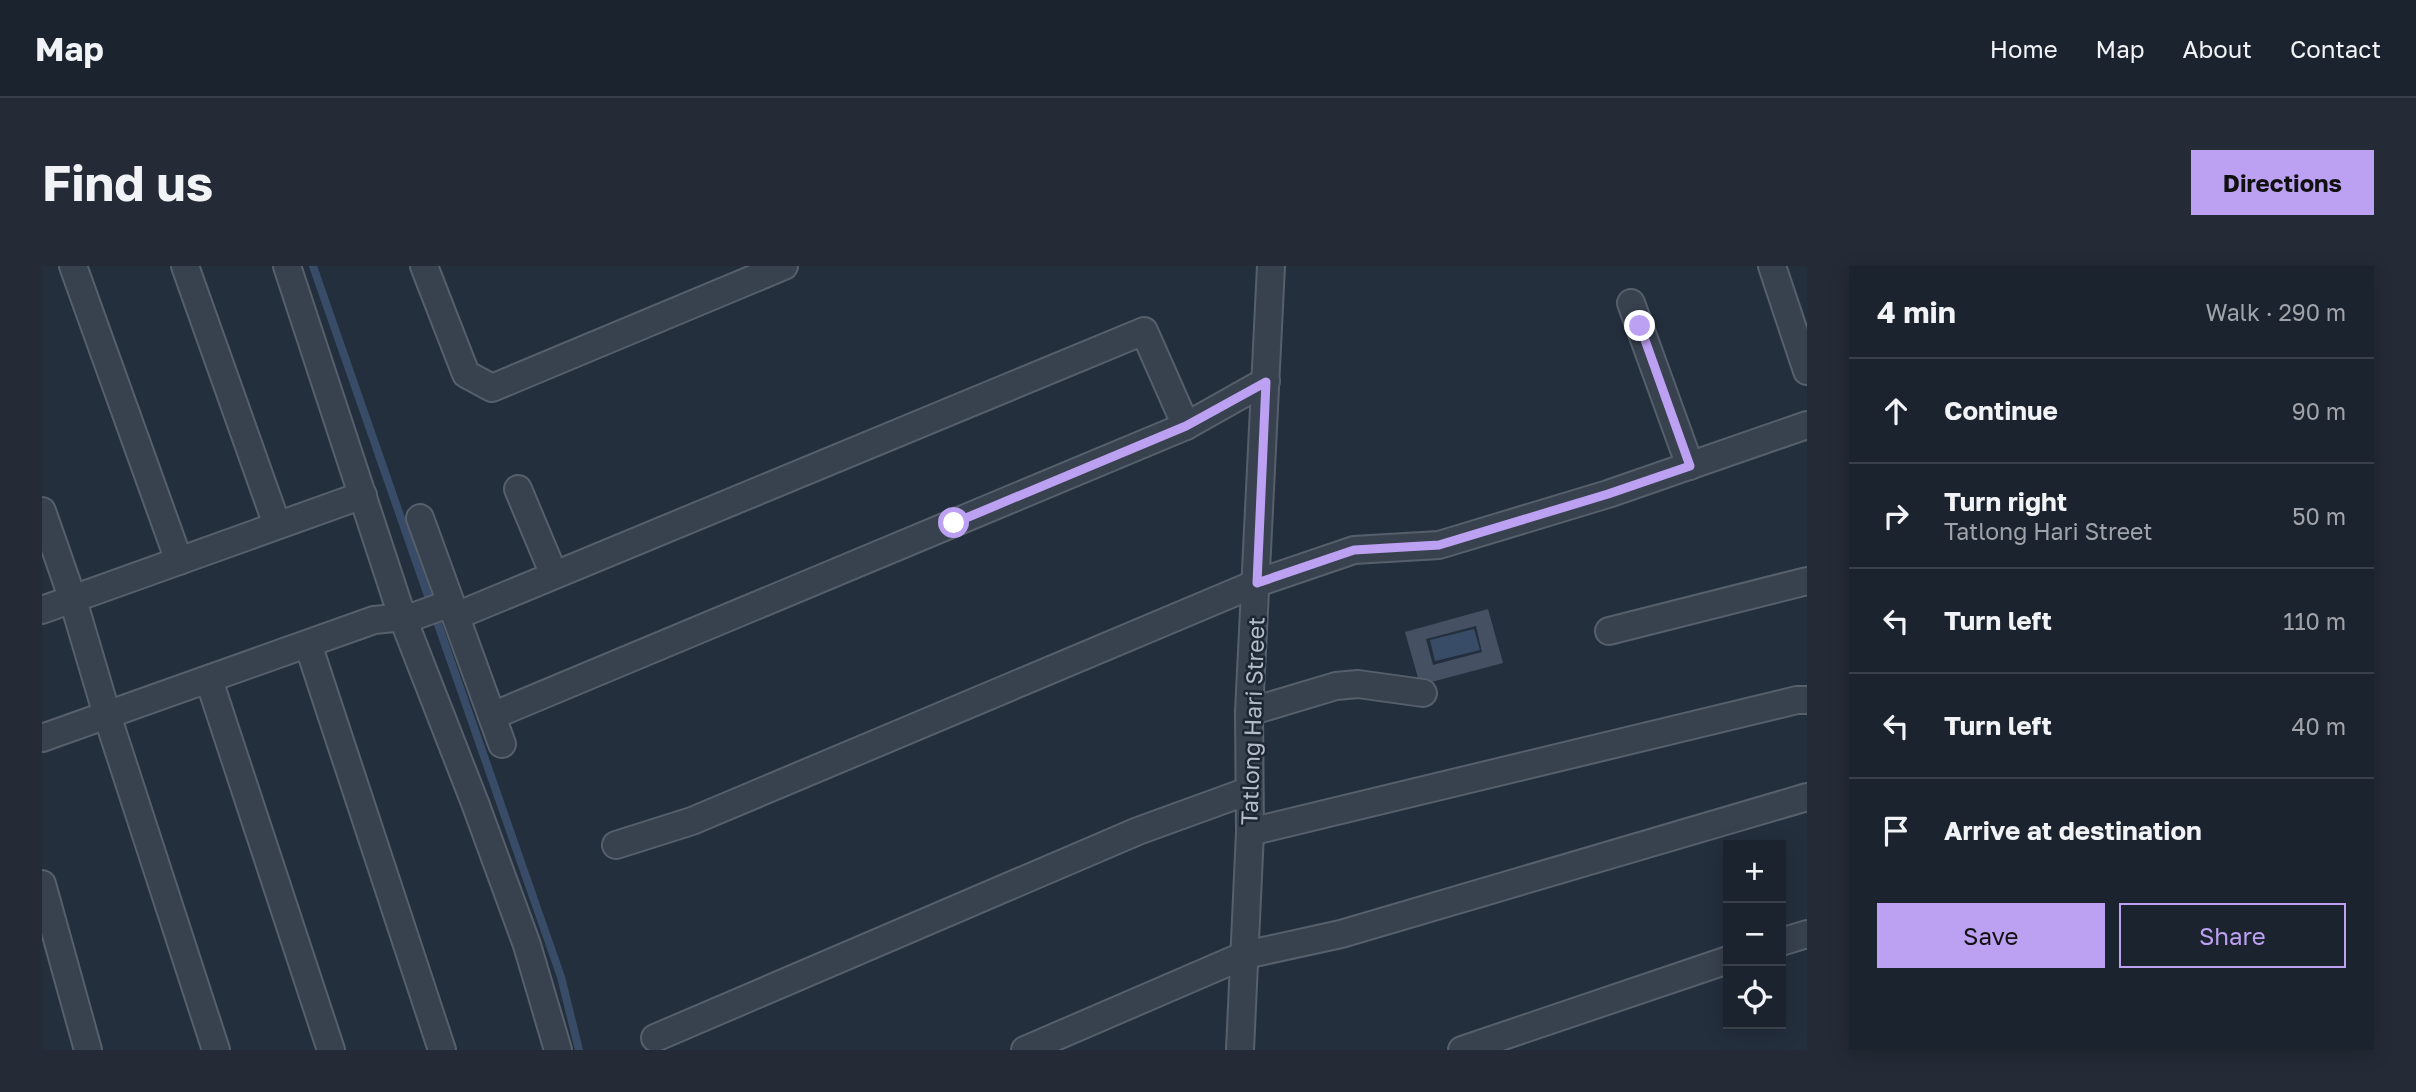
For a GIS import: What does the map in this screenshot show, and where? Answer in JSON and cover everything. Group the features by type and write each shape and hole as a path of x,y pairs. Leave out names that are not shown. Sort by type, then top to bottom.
{"street":[{"path":"73,266 179,561"},
{"path":"185,266 277,524"},
{"path":"287,266 363,495 527,945 558,1050"},
{"path":"424,266 466,374 492,388 784,266"},
{"name":"Tatlong Hari Street","path":"1240,1050 1250,832 1249,712 1271,266"},
{"path":"1772,266 1807,371"},
{"path":"1631,303 1690,466"},
{"path":"42,738 374,620 449,609 554,575 1144,331 1186,426"},
{"path":"492,716 1186,426 1266,382"},
{"path":"616,845 692,821 1257,583 1354,550 1439,545 1608,494 1807,425"},
{"path":"518,489 554,575"},
{"path":"42,610 363,495"},
{"path":"42,511 74,600 107,715 216,1050"},
{"path":"420,518 449,609 502,744"},
{"path":"1609,631 1807,581"},
{"path":"308,644 442,1050"},
{"path":"209,680 331,1050"},
{"path":"1249,712 1336,686 1358,684 1423,693"},
{"path":"1250,832 1797,700 1807,700"},
{"path":"655,1038 1138,831 1248,791"},
{"path":"1025,1050 1245,955 1341,934 1807,797"},
{"path":"42,884 88,1050"},
{"path":"1786,940 1807,934"},
{"path":"1462,1050 1723,962"}],"water":[{"path":"1474,629 1480,650 1435,661 1430,640"}],"building":[{"path":"1488,609 1503,663 1420,685 1405,632","holes":["1476,626 1482,652 1433,665 1426,639"]}],"waterway":[{"path":"313,266 561,977 579,1050"}],"route":[{"path":"954,523 1186,426 1266,382 1257,583 1354,550 1439,545 1690,466 1640,326"}]}
